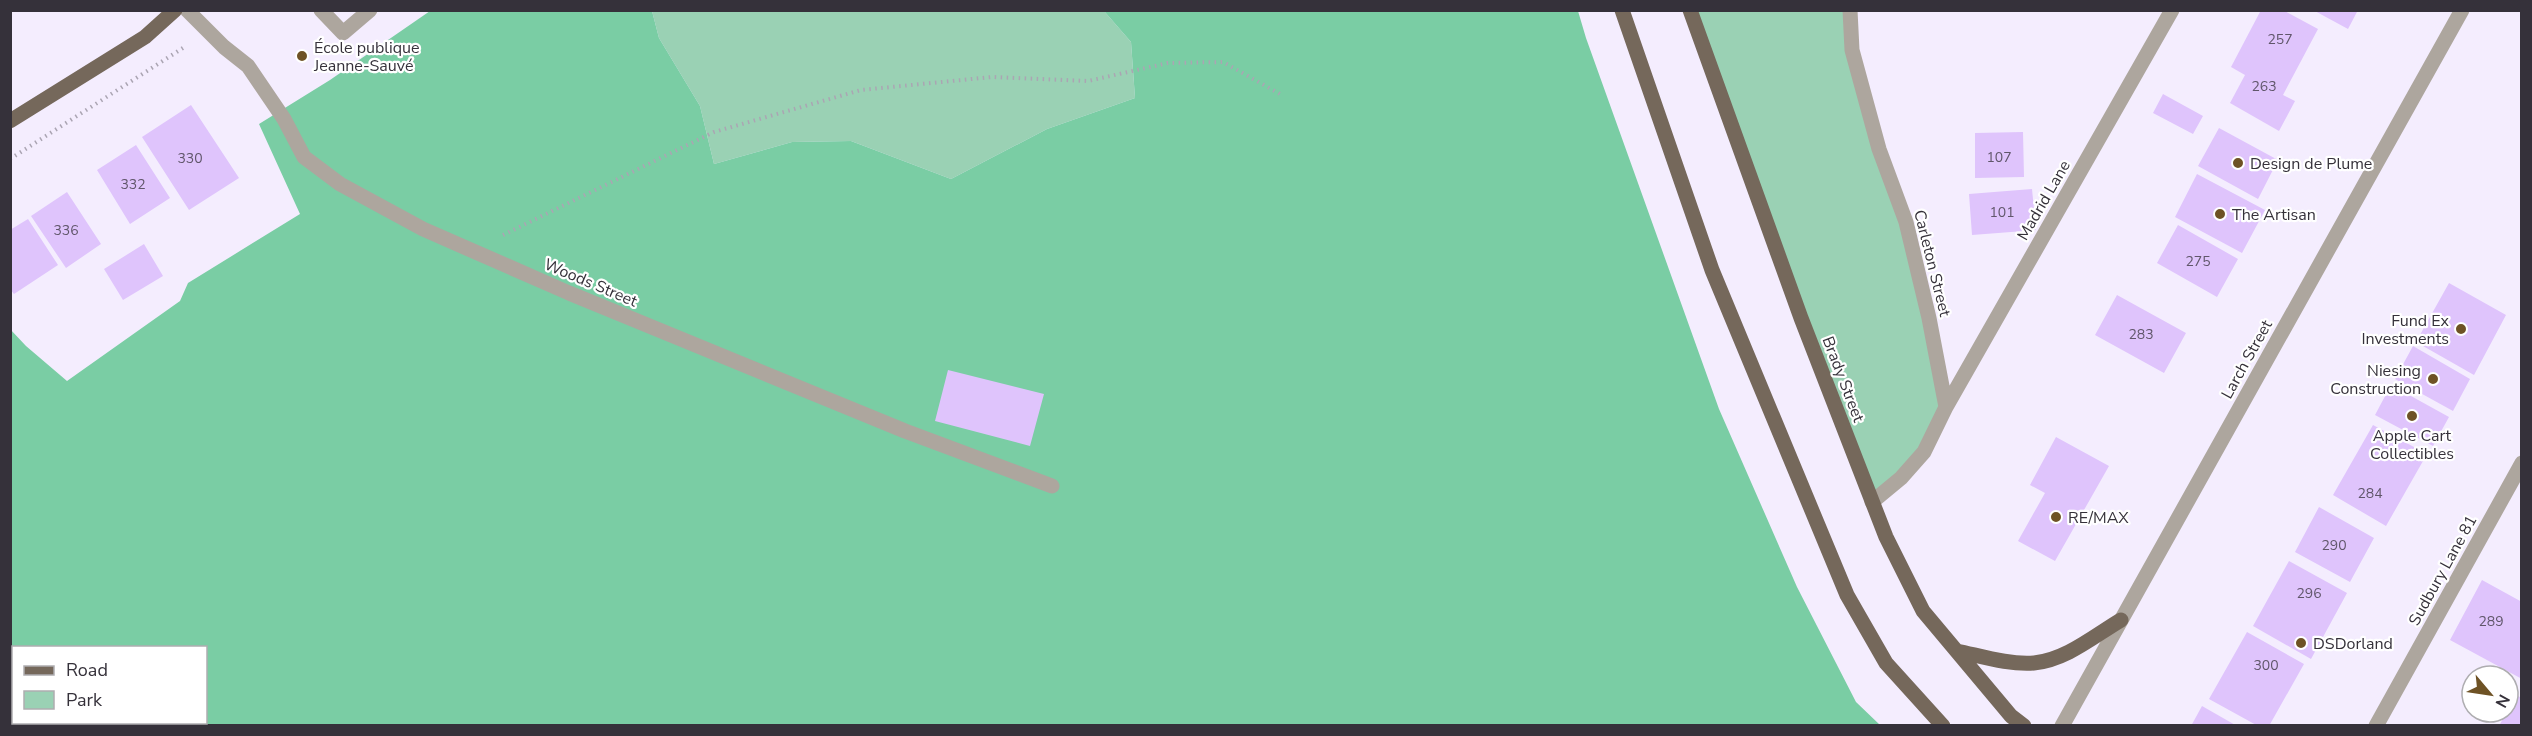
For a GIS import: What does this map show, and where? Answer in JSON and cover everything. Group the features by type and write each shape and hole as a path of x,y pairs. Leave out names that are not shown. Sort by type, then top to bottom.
{"main road":[{"path":"10,121 145,37 175,10"},
{"path":"1622,10 1712,270 1847,595 1886,663 1943,726"},
{"name":"Brady Street","path":"1690,10 1801,318 1886,537 1923,611 2011,716 2024,726"},
{"path":"1957,651 2004,661 2035,663 2066,654 2121,620"}],"street":[{"name":"Woods Street","path":"187,10 206,30 248,66 284,119 304,157 340,184 423,229 473,251 894,426 1052,486"},
{"path":"321,10 343,33 370,10"},
{"name":"Carleton Street","path":"1850,10 1852,50 1879,149 1906,222 1929,318 1946,407"},
{"name":"Madrid Lane","path":"1946,407 2172,10"},
{"name":"Larch Street","path":"2062,726 2462,10"},
{"path":"1872,502 1901,478 1924,452 1946,407"},
{"name":"Sudbury Lane 81","path":"2376,726 2522,464"}],"path":[{"path":"10,159 180,51 206,30"},
{"path":"473,251 714,132 861,90 992,77 1088,81 1168,63 1223,62 1280,94"}],"green space":[{"path":"430,11 652,11 659,38 700,106 714,164 792,142 851,141 951,179 1047,129 1135,98 1131,42 1104,11 1578,11 1719,409 1797,587 1856,702 1880,725 11,725 10,329 67,381 180,301 188,283 300,214 259,124 330,80"},
{"path":"652,11 1104,11 1131,42 1135,98 1047,129 951,179 851,141 792,142 714,164 700,106 659,38"},
{"path":"1693,11 1853,11 1855,51 1948,408 1925,454 1875,503"}],"building":[{"path":"2261,10 2283,10 2318,29 2283,95 2295,101 2279,131 2230,103 2245,75 2231,67"},
{"path":"2313,10 2358,10 2348,29"},
{"path":"2163,94 2203,116 2193,134 2153,113"},
{"path":"191,105 239,178 189,210 142,137"},
{"name":"Design de Plume","path":"2219,128 2278,160 2258,199 2198,166"},
{"path":"2023,132 2024,177 1975,178 1975,133"},
{"path":"136,145 170,198 130,224 97,170"},
{"name":"The Artisan","path":"2197,174 2265,210 2242,253 2175,217"},
{"path":"2032,189 2036,230 1972,235 1969,194"},
{"path":"67,192 101,244 66,268 31,216"},
{"path":"28,219 58,265 14,294 10,289 10,230"},
{"path":"2178,225 2238,259 2217,297 2157,263"},
{"path":"144,244 163,276 123,300 104,269"},
{"name":"Fund Ex Investments","path":"2449,283 2506,315 2474,375 2416,342"},
{"path":"2117,295 2186,333 2164,373 2095,335"},
{"name":"Niesing Construction","path":"2413,346 2470,379 2453,411 2395,379"},
{"path":"948,370 1044,394 1030,446 935,421"},
{"name":"Apple Cart Collectibles","path":"2391,385 2449,417 2433,446 2375,415"},
{"path":"2373,425 2427,454 2386,526 2333,495"},
{"name":"RE/MAX","path":"2056,437 2109,466 2055,561 2018,541 2045,493 2030,485"},
{"path":"2319,507 2374,538 2350,582 2295,552"},
{"path":"2289,561 2347,593 2311,659 2253,626"},
{"path":"2482,580 2522,602 2522,679 2520,678 2520,664 2494,664 2450,640"},
{"path":"2247,632 2304,664 2269,726 2258,726 2209,699"},
{"path":"2520,697 2522,698 2522,726 2499,726 2500,724 2520,724"},
{"path":"2202,706 2237,726 2191,726"}],"place":[{"name":"École publique Jeanne-Sauvé","path":"302,56"},
{"name":"Design de Plume","path":"2238,163"},
{"name":"The Artisan","path":"2220,214"},
{"name":"Fund Ex Investments","path":"2461,329"},
{"name":"Niesing Construction","path":"2433,379"},
{"name":"Apple Cart Collectibles","path":"2412,416"},
{"name":"RE/MAX","path":"2056,517"},
{"name":"DSDorland","path":"2301,643"}]}
